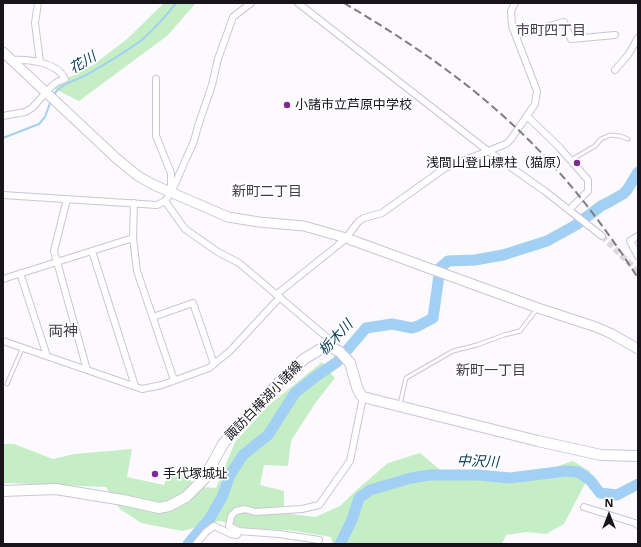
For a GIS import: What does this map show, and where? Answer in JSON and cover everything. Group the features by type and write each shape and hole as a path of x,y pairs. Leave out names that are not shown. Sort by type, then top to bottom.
{"main road":[{"name":"諏訪白樺湖小諸線","path":"3,491 56,489 123,500 159,508 169,506 186,497 204,479 223,444 282,378 304,359 324,347 333,348"},
{"path":"333,348 340,352 350,363 357,387 360,394 364,397 538,441 600,454 638,456"}],"street":[{"path":"38,3 35,23 40,62"},
{"path":"3,195 157,205 165,201 171,193 194,141 212,85 218,58 233,17 251,3"},
{"path":"298,3 488,151 602,236"},
{"path":"3,341 142,389 162,385 206,369 214,364 239,342 279,296 346,238 358,222 364,218 382,212 445,168 506,144 511,139 535,104 537,91 512,26 511,11 515,3"},
{"path":"516,35 564,22 571,39 615,35"},
{"path":"615,70 628,55 638,38"},
{"path":"3,52 116,158 138,176 171,193 228,217 259,222 304,226 346,238 596,328 621,339 638,349"},
{"path":"3,116 25,112 32,108 48,94 57,82 65,79 63,73 40,62 11,60"},
{"path":"156,79 156,136 171,173 171,193"},
{"path":"527,116 571,160 588,180 588,191 569,210"},
{"path":"67,199 54,252 88,370"},
{"path":"165,201 185,229 218,252 239,263 330,340 333,348"},
{"path":"134,203 133,238 137,271 174,380"},
{"path":"638,236 630,241 638,256"},
{"path":"3,279 133,238"},
{"path":"92,252 135,386"},
{"path":"20,273 47,356"},
{"path":"153,317 193,303 214,364"},
{"path":"319,540 296,538 279,534 239,531 229,526 231,516 236,511 245,509 255,512 302,509 319,505 350,461 364,397"},
{"path":"584,507 638,525"},
{"path":"196,544 206,532 214,526 237,536 239,531"}],"lane":[{"path":"571,160 595,146 601,139 610,135 628,139"},
{"path":"399,406 406,378 453,351 477,346 504,335 520,331 538,308"},
{"path":"7,384 23,347"}],"green space":[{"path":"164,3 196,3 167,36 79,101 51,87 93,65 127,39"},
{"path":"322,362 335,378 316,402 291,441 288,466 264,465 260,485 284,491 284,513 315,517 340,506 388,463 420,453 450,478 508,482 573,461 591,472 564,524 546,534 527,532 506,535 502,544 333,544 331,537 288,530 241,527 220,521 182,531 141,523 120,509 106,487 3,484 3,444 14,444 53,459 74,454 132,449 127,477 164,485 170,468 201,487 216,488 235,442 269,405"}],"waterway":[{"name":"花川","path":"53,96 64,85 95,70 143,39 176,3"},
{"name":"花川","path":"3,138 39,124 45,117 51,100"},
{"name":"栃木川","path":"188,544 210,518 222,497 230,475 243,455 268,435 295,393 337,362 366,328 392,324 412,328 433,318 440,268 448,261 475,260 503,255 547,241 576,225 601,206 623,194 638,172"},
{"name":"中沢川","path":"340,544 352,520 359,498 370,490 411,478 430,475 478,475 510,478 566,471 578,472 590,480 600,493 617,495 638,484"}],"tunnel":[{"path":"602,236 638,272"}],"railway":[{"path":"344,3 410,44 452,74 512,124 547,159 580,197 638,278"}],"place":[{"name":"小諸市立芦原中学校","path":"287,105"},
{"name":"浅間山登山標柱（猫原）","path":"577,163"},
{"name":"手代塚城址","path":"155,474"}],"district":[{"name":"市町四丁目","path":"551,31"},
{"name":"新町二丁目","path":"267,192"},
{"name":"両神","path":"63,332"},
{"name":"新町一丁目","path":"491,371"}]}
